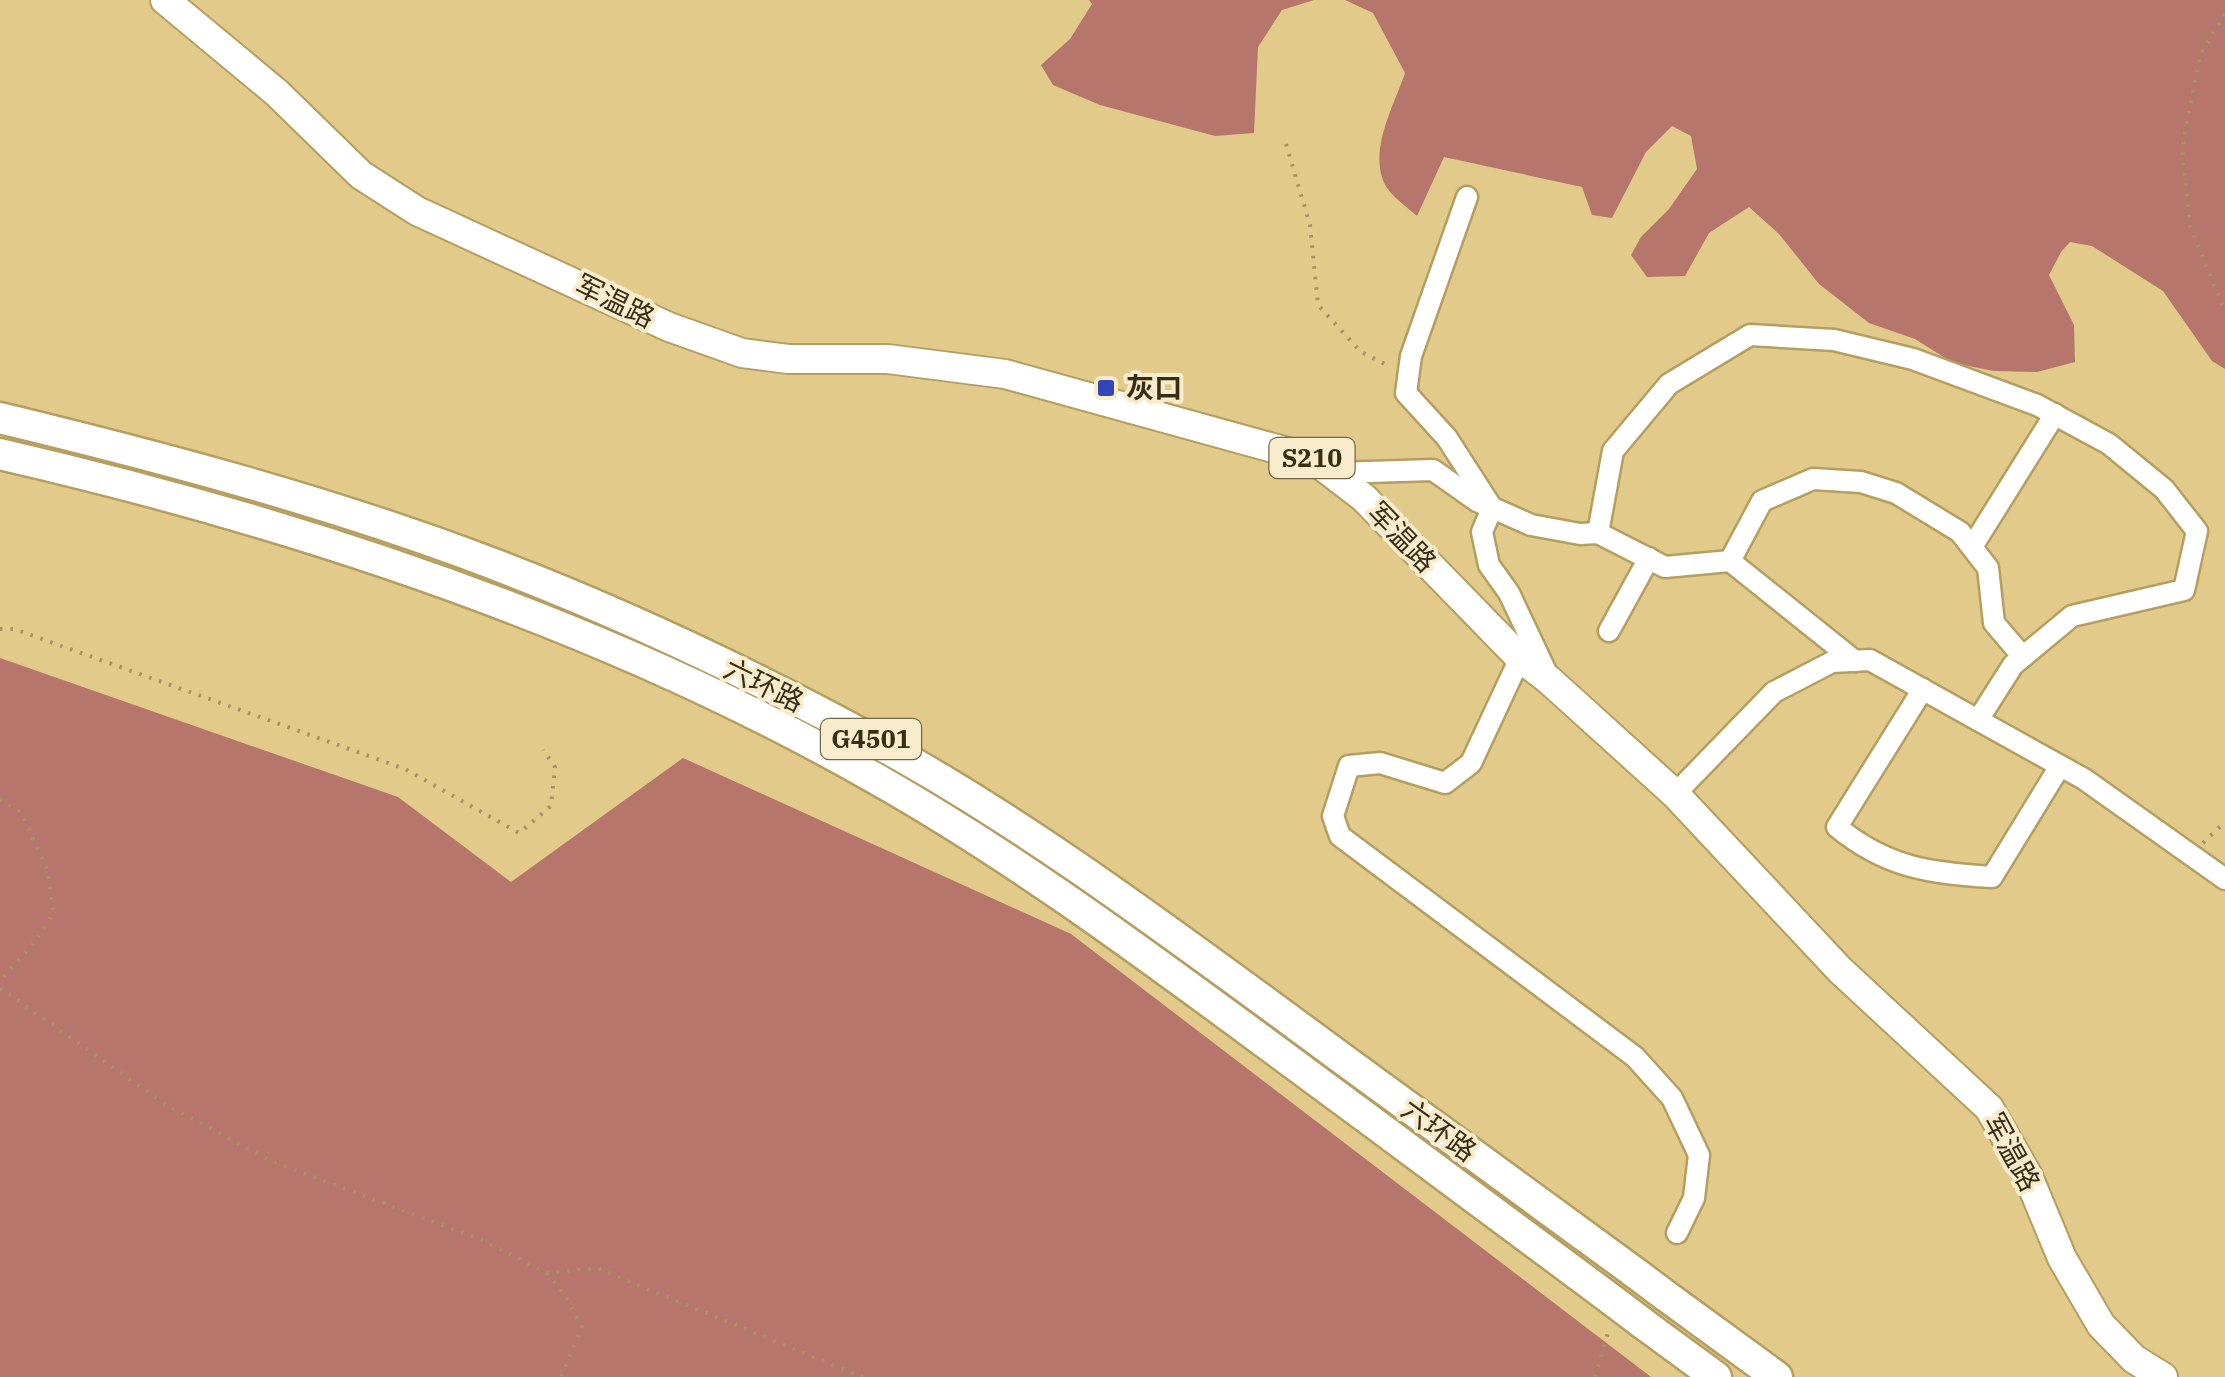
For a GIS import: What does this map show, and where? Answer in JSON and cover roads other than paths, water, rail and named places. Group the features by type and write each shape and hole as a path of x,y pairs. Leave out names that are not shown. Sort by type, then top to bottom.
{"highway":[{"name":"六环路","path":"0,418 228,477 466,554 764,682 888,748 1044,846 1182,942 1776,1377"},
{"name":"六环路","path":"0,454 217,511 447,583 576,633 748,712 872,776 1012,862 1148,956 1716,1377"}],"main road":[{"name":"军温路","path":"165,0 278,93 361,175 417,210 669,327 742,354 788,359 888,359 1005,374 1313,458 1336,473 1520,658 1550,680 1676,794 1840,970 1989,1108 2028,1176 2062,1258 2101,1325 2134,1359 2163,1377"}],"street":[{"path":"1467,197 1412,356 1406,393 1447,438 1492,508"},
{"path":"1598,533 1613,451 1669,384 1750,336 1834,340 1913,359 2055,414 2109,444 2164,490 2197,531 2184,590 2072,616 2013,665 1978,720"},
{"path":"1972,547 2055,414"},
{"path":"1336,473 1433,470 1492,508 1532,525 1580,534 1598,533 1666,566 1730,560 1855,661"},
{"path":"1730,560 1762,502 1813,479 1861,482 1896,492 1960,532 1972,547 1988,568 1994,624 2023,657"},
{"path":"1492,508 1482,532 1489,564 1510,593 1550,680"},
{"path":"1609,631 1649,558"},
{"path":"1520,658 1472,763 1445,783 1380,762 1349,766 1332,816 1340,836 1635,1057 1672,1098 1699,1155 1694,1198 1677,1234"},
{"path":"1676,794 1774,692 1832,662 1870,660 2060,766 2225,878"},
{"path":"1923,688 1837,828 1866,851 1932,873 1992,877 2060,766"}],"place":[{"name":"灰口","path":"1106,388"}]}
